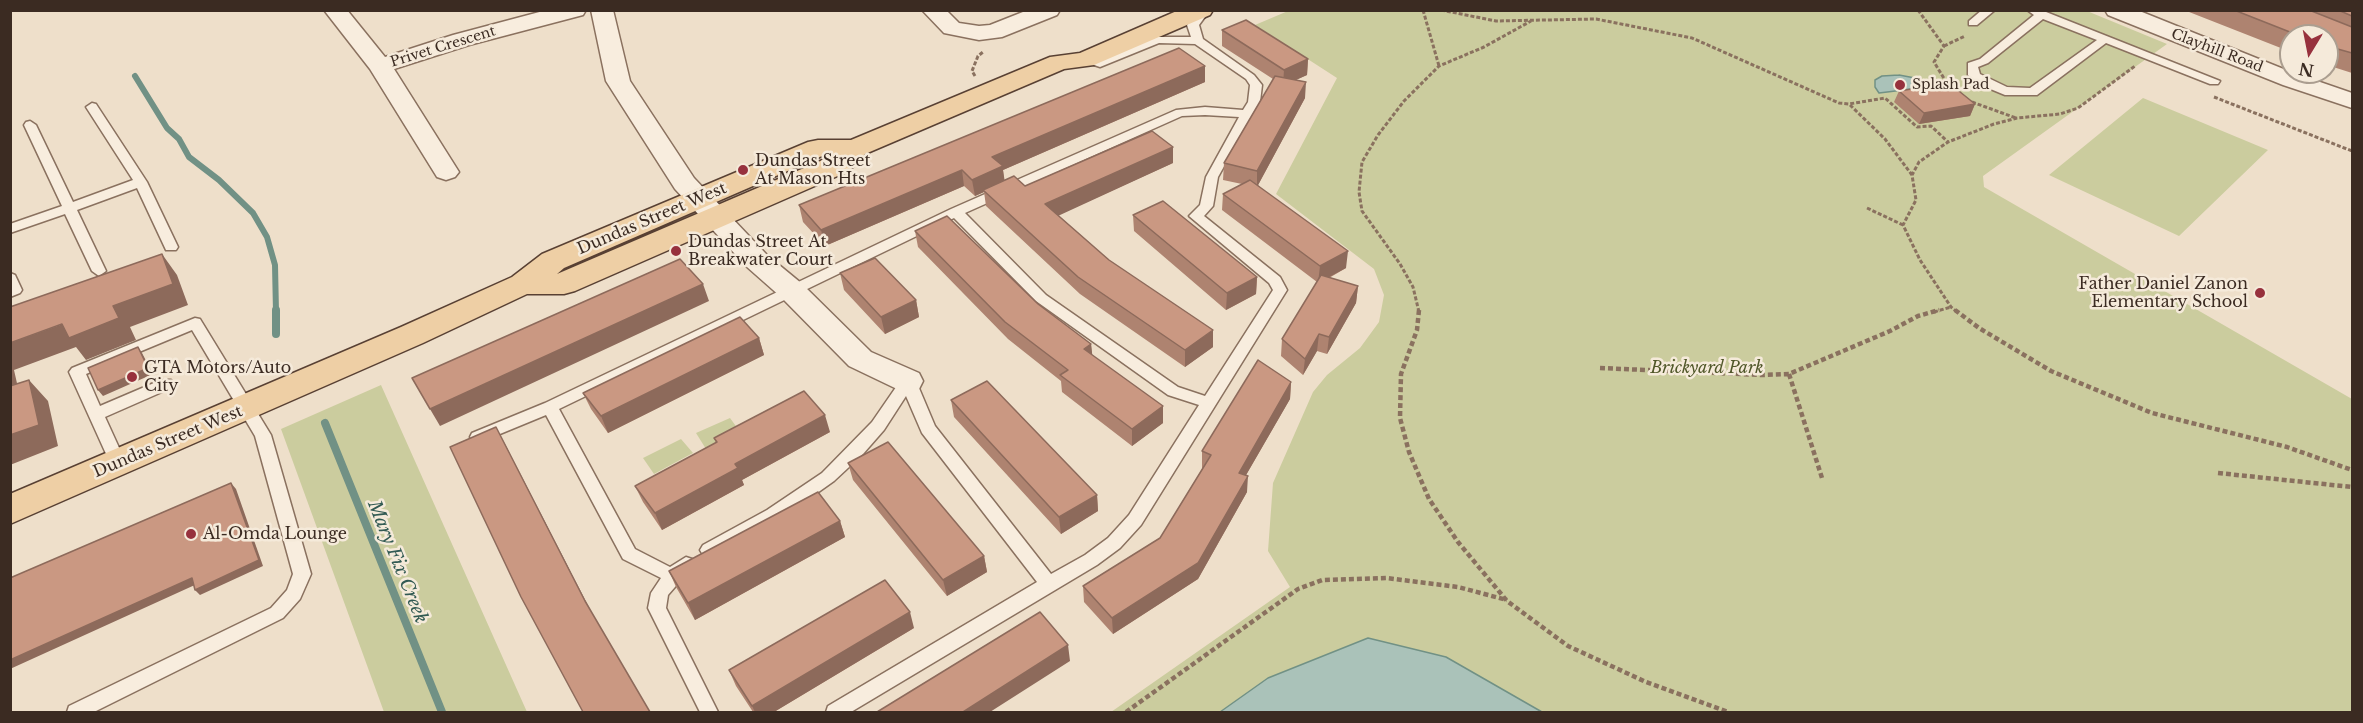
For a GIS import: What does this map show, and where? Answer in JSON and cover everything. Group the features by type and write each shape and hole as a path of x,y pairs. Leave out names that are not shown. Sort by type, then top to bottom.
{"main road":[{"name":"Dundas Street West","path":"1072,61 1069,49 1164,10"},
{"name":"Dundas Street West","path":"10,510 248,408 523,284 564,284 707,209 839,165 855,148 1203,10"}],"street":[{"name":"Privet Crescent","path":"334,10 380,66 461,40 575,10"},
{"path":"602,10 618,81 648,125 671,165 707,209 757,261 791,290 860,359 908,381"},
{"path":"933,10 952,28 979,33 994,32 1049,10"},
{"name":"Clayhill Road","path":"2116,10 2291,80 2352,100"},
{"path":"380,66 446,172"}],"lane":[{"path":"1198,41 1193,25 1203,10"},
{"path":"1973,23 1990,10"},
{"path":"2105,39 2033,92 2005,91 1985,83 1974,75 1972,65 1984,61 2035,13 2105,39 2214,81"},
{"path":"835,712 1091,560 1114,543 1135,520 1280,290 1275,280 1196,216 1206,206 1212,177 1254,102 1256,85 1250,77 1198,41 1157,40 1100,64 1072,61"},
{"path":"92,107 141,182 171,247"},
{"path":"465,442 550,407 956,212 1180,112 1246,114"},
{"path":"30,125 67,209 99,271"},
{"path":"10,229 141,182"},
{"path":"956,212 1041,298 1173,391 1210,403"},
{"path":"10,278 15,290 10,292"},
{"path":"76,712 277,613 294,594 302,574 263,435 195,323 77,372 118,464"},
{"path":"908,381 927,429 1049,584"},
{"path":"709,712 657,608 660,593 673,575 690,560 773,515 828,477 857,450 878,426 908,381"},
{"path":"95,415 166,384"},
{"path":"550,407 629,554 655,569 673,575"}],"path":[{"path":"1423,10 1439,66"},
{"path":"1440,10 1496,21 1596,19 1692,38 1839,103 1849,104 1885,98 1917,127 1930,126 1948,142"},
{"path":"1918,10 1944,46"},
{"path":"1531,21 1484,47 1439,66 1404,101 1378,135 1362,162 1359,192 1362,211 1413,287 1419,310 1417,330 1401,374 1400,418 1409,452 1428,500 1458,542 1507,600 1568,646 1646,682 1728,712"},
{"path":"1948,85 1934,62 1944,46 1968,34"},
{"path":"1912,175 1919,162 1948,142 2017,118 2060,114 2078,108 2149,56"},
{"path":"2211,96 2352,151"},
{"path":"1972,102 2017,118"},
{"path":"1849,104 1885,139 1912,175 1916,200 1903,225"},
{"path":"1867,208 1903,225 1920,260 1951,307 1979,328 2051,371 2152,413 2287,447 2352,470"},
{"path":"1600,368 1762,375 1789,374 1890,331 1918,316 1951,307"},
{"path":"1789,374 1822,478"},
{"path":"2218,473 2352,487"},
{"path":"1126,712 1299,589 1322,580 1386,578 1458,587 1507,600"}],"green space":[{"name":"Brickyard Park","path":"1288,11 2087,11 2167,44 1983,176 1984,187 2352,399 2352,712 1111,712 1290,587 1268,551 1273,483 1313,392 1327,375 1360,348 1379,322 1384,295 1374,269 1276,194 1337,78 1255,25"},
{"path":"2143,98 2268,150 2179,236 2049,175"},
{"path":"381,385 527,712 384,712 281,429"},
{"path":"730,418 741,433 706,449 696,433"},
{"path":"681,439 693,453 654,474 643,458"}],"shaded area":[{"name":"Splash Pad","path":"1899,75 1915,78 1928,87 1879,93 1875,87 1875,80 1882,76"},
{"path":"1368,638 1446,657 1542,712 1220,712 1268,678"}],"building":[{"path":"2234,10 2309,10 2352,27 2352,53 2339,49 2339,24 2279,24 2279,28"},
{"path":"2338,10 2352,10 2352,16"},
{"path":"1246,20 1308,59 1284,70 1222,30"},
{"path":"1179,48 1205,66 992,157 1003,166 972,180 962,170 821,230 799,205"},
{"path":"1275,76 1306,82 1257,171 1224,163"},
{"path":"1949,83 1975,104 1924,113 1899,91"},
{"path":"1152,131 1173,147 1045,204 1109,260 1213,330 1185,350 1078,277 983,190 1014,176 1025,186"},
{"path":"1250,180 1348,251 1320,266 1223,194"},
{"path":"1163,201 1257,277 1227,293 1133,215"},
{"path":"947,216 1038,304 1091,344 1084,349 1163,406 1132,429 1060,375 1068,370 1005,322 915,231"},
{"path":"162,254 173,284 113,306 119,318 69,338 62,324 10,343 10,307"},
{"path":"875,258 916,300 881,317 840,273"},
{"path":"680,259 703,284 430,409 412,378"},
{"path":"1321,275 1358,286 1329,337 1319,334 1305,359 1282,339"},
{"path":"740,317 759,338 601,416 583,393"},
{"path":"138,347 148,368 98,390 88,368"},
{"path":"1258,360 1291,382 1239,473 1248,476 1198,563 1112,618 1083,586 1160,538 1211,455 1202,451"},
{"path":"29,380 39,425 10,435 10,386"},
{"path":"987,381 1097,495 1059,517 951,400"},
{"path":"804,391 825,415 735,464 738,468 655,513 635,486 717,442 714,438"},
{"path":"496,427 585,601 650,712 583,712 521,597 450,447"},
{"path":"888,442 984,556 943,580 848,463"},
{"path":"231,483 259,560 195,590 192,578 10,660 10,578"},
{"path":"818,492 840,521 688,603 669,571"},
{"path":"885,580 910,612 752,706 729,670"},
{"path":"1040,612 1068,645 963,712 877,712"}],"waterway":[{"name":"Mary Fix Creek","path":"135,76 167,128 179,139 189,157 219,180 253,213 267,237 275,265 276,312"},
{"name":"Mary Fix Creek","path":"276,312 276,334"},
{"name":"Mary Fix Creek","path":"325,423 442,712"}],"place":[{"name":"Splash Pad","path":"1900,85"},
{"name":"Dundas Street At Mason Hts","path":"743,170"},
{"name":"Dundas Street At Breakwater Court","path":"676,251"},
{"name":"Father Daniel Zanon Elementary School","path":"2260,293"},
{"name":"GTA Motors/Auto City","path":"132,377"},
{"name":"Al-Omda Lounge","path":"191,534"}]}
